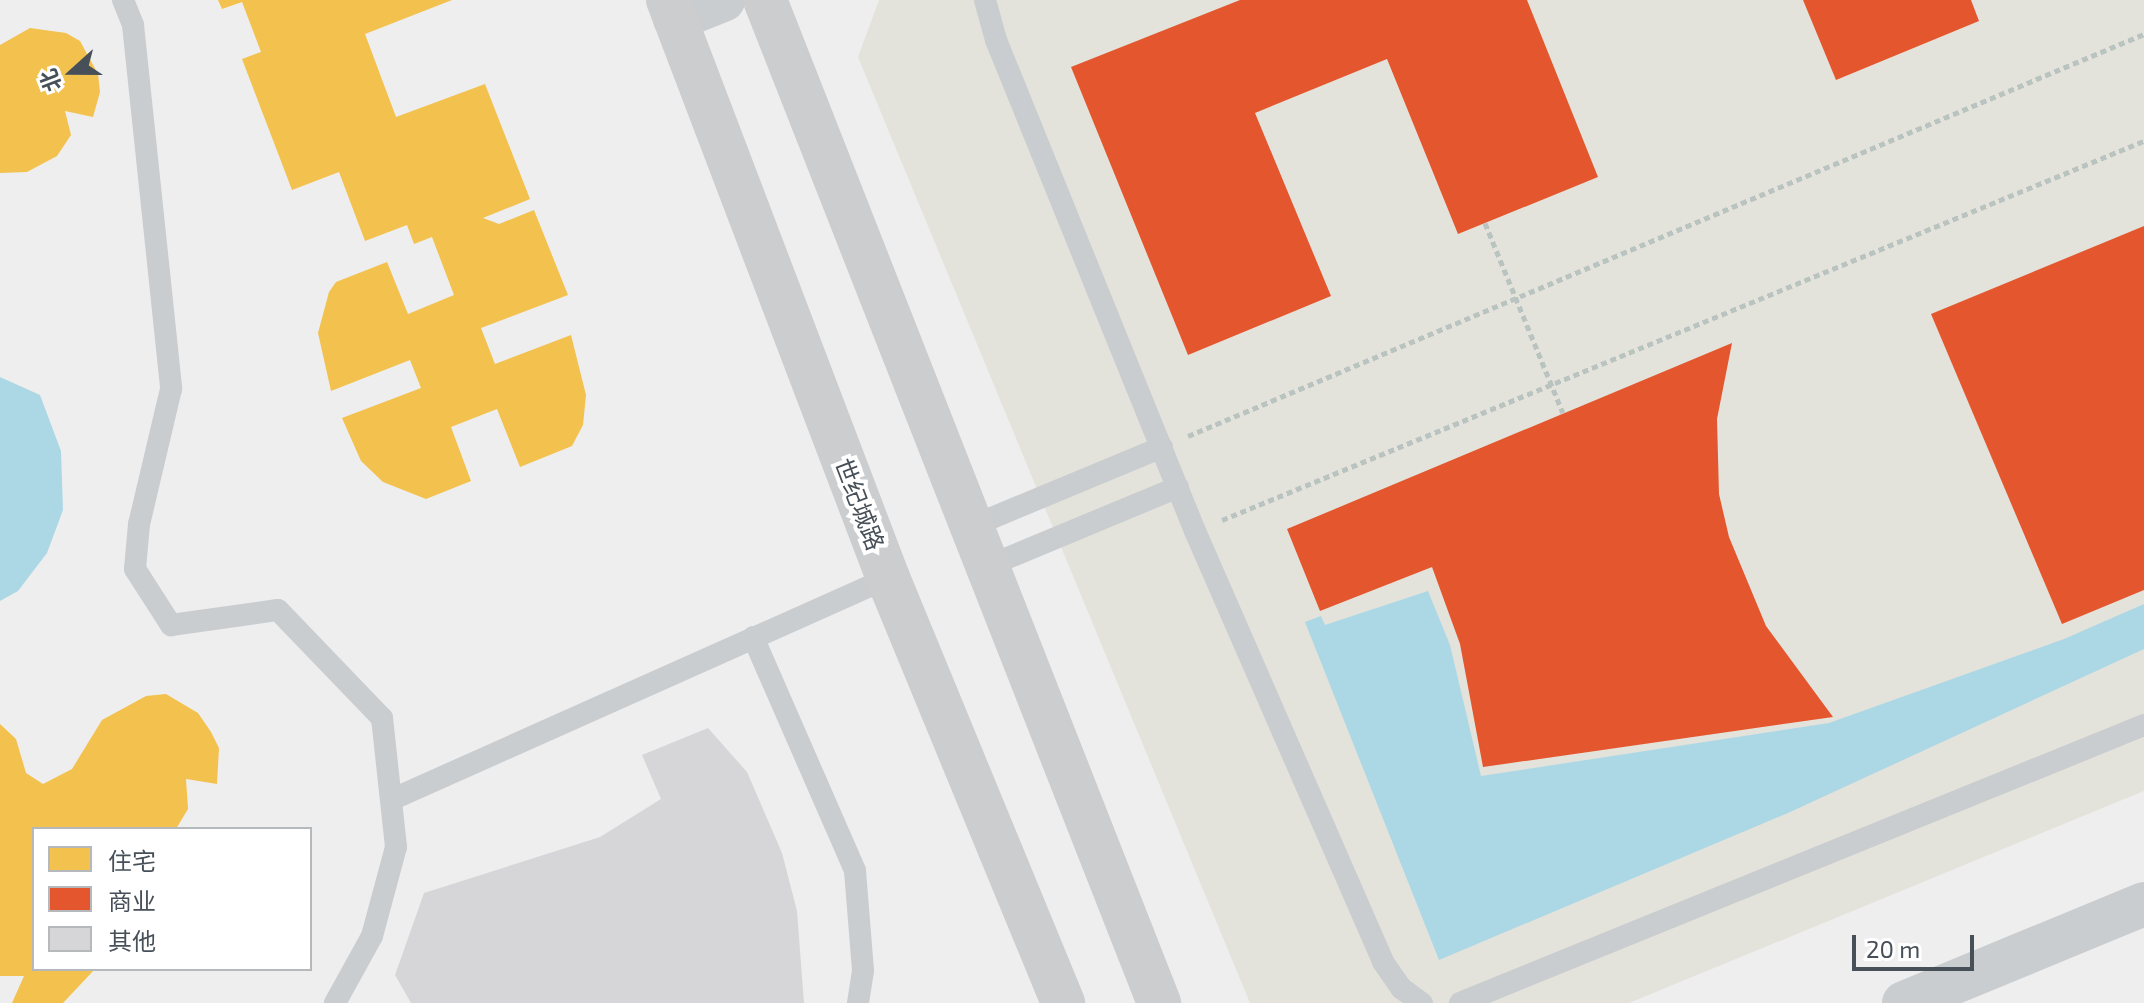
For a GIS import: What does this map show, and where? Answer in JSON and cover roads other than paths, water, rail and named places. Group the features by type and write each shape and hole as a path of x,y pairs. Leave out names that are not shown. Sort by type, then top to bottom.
{"main road":[{"path":"765,0 1159,1003"},
{"name":"世纪城路","path":"671,9 888,578 1063,1003"}],"street":[{"path":"671,9 723,0"},
{"path":"1904,1003 2144,904"}],"lane":[{"path":"123,0 133,25 171,389 139,524 135,569 171,625 278,610 382,718 396,847 372,936 335,1003"},
{"path":"985,0 996,40 1195,531 1383,962 1401,988 1422,1003"},
{"path":"970,527 1162,447"},
{"path":"986,567 1178,487"},
{"path":"393,799 888,578"},
{"path":"753,637 855,871 863,971 858,1003"},
{"path":"1460,1003 2144,725"}],"water":[{"path":"0,377 40,395 61,451 63,510 47,553 18,591 0,601"},
{"path":"1428,591 1450,645 1481,776 1829,723 2064,639 2144,604 2144,649 1788,813 1439,960 1305,622 1321,616 1325,625"}]}
